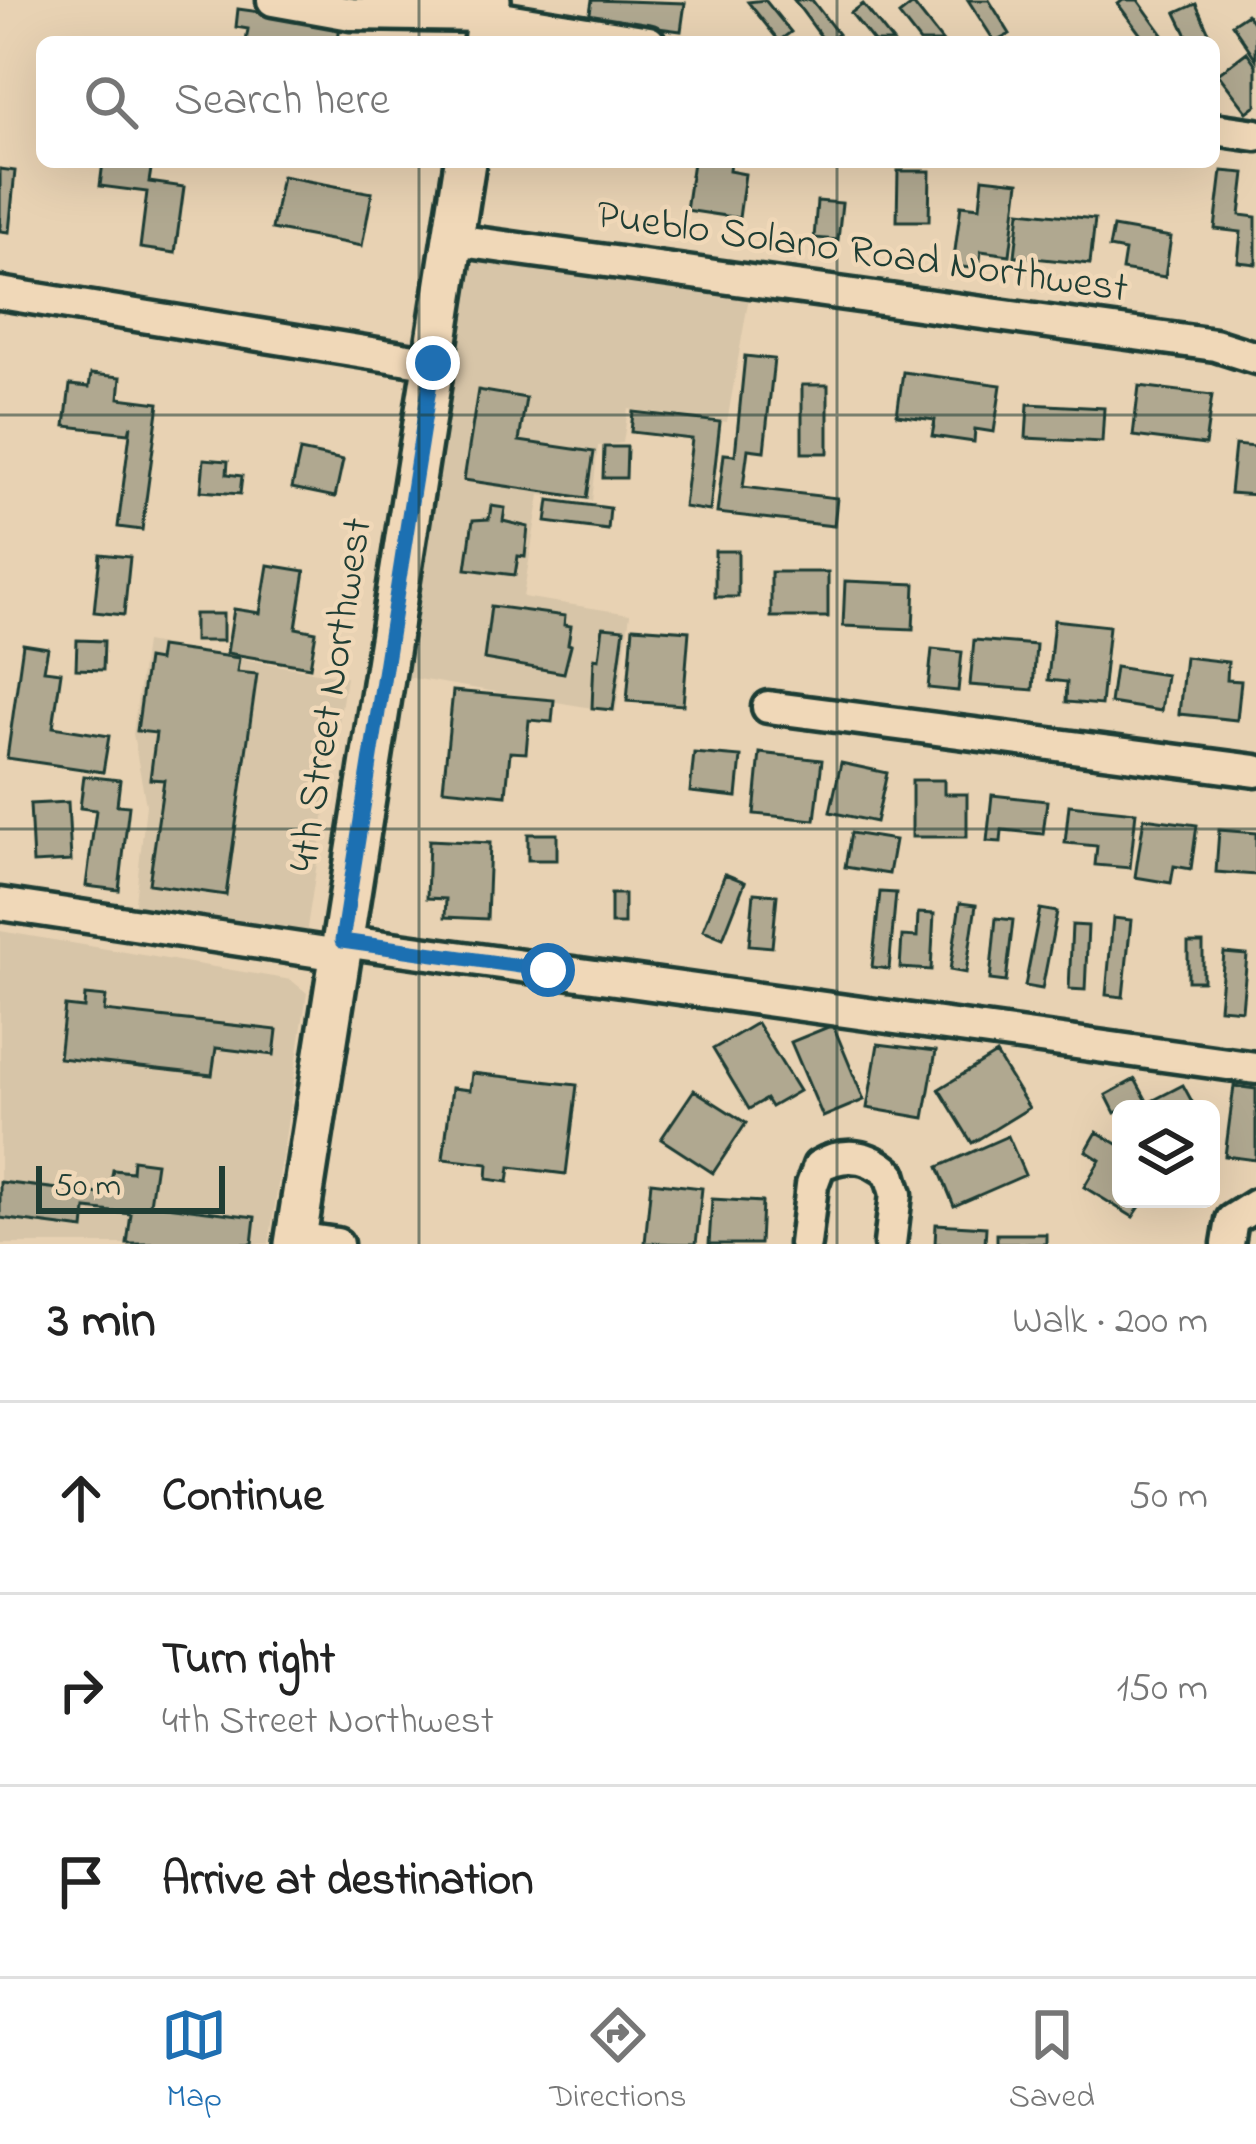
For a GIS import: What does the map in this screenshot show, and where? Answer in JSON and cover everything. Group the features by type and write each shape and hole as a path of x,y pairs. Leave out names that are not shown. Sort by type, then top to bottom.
{"main road":[{"name":"4th Street Northwest","path":"295,1241 465,168"}],"street":[{"path":"273,0 350,14 487,19 607,36"},
{"path":"1220,130 1256,136"},
{"name":"Pueblo Solano Road Northwest","path":"454,240 1215,345 1256,358"},
{"path":"0,293 433,363"},
{"path":"768,707 1256,771"},
{"path":"0,904 1256,1068"},
{"path":"805,1244 812,1184 820,1166 845,1156 862,1157 890,1174 896,1194 890,1244"},
{"path":"1228,1244 1232,1220 1256,1204"},
{"path":"295,1241 338,1244"}],"shaded area":[{"path":"478,262 749,297 727,422 628,409 623,443 598,446 592,501 540,495 523,597 630,614 616,712 400,676 467,270"},
{"path":"145,642 346,677 306,934 134,911 146,805 133,734"},
{"path":"0,931 291,980 307,993 269,1244 0,1244"}],"building":[{"path":"592,0 685,3 681,31 589,19"},
{"path":"765,0 791,32 775,36 748,2"},
{"path":"794,0 812,0 838,34 821,36"},
{"path":"968,0 989,0 1010,34 991,36"},
{"path":"1138,0 1164,36 1142,36 1118,4"},
{"path":"863,4 888,36 869,36 851,13"},
{"path":"913,4 938,36 915,36 899,15"},
{"path":"1196,4 1210,36 1187,36 1176,13"},
{"path":"238,9 340,23 339,36 247,36 248,29 236,27"},
{"path":"1247,14 1256,27 1256,59 1232,24"},
{"path":"1247,52 1256,65 1256,105 1247,112 1220,72"},
{"path":"102,168 151,168 149,182 184,187 175,253 140,248 147,192 100,186"},
{"path":"692,168 729,168 745,174 739,218 686,210"},
{"path":"0,169 15,171 9,232 0,231"},
{"path":"898,171 930,171 929,221 897,221"},
{"path":"1222,171 1245,173 1240,215 1256,217 1256,264 1238,262 1241,232 1215,229"},
{"path":"282,176 372,193 362,246 272,229"},
{"path":"983,178 1019,182 1010,255 981,251 979,269 953,266 961,205 980,207"},
{"path":"817,201 842,203 838,240 814,238"},
{"path":"1020,211 1095,219 1090,264 1015,256"},
{"path":"1113,227 1171,237 1165,277 1122,270 1125,251 1109,248"},
{"path":"745,356 774,359 764,451 748,449 743,487 837,498 834,526 717,513 724,454 735,455"},
{"path":"903,372 1001,385 994,432 975,429 974,442 932,436 935,420 897,415"},
{"path":"91,374 121,377 119,398 159,403 142,530 118,527 131,425 129,433 65,426 70,385 89,387"},
{"path":"802,385 828,385 828,453 802,453"},
{"path":"1139,386 1212,395 1205,445 1133,436"},
{"path":"478,390 526,398 519,441 594,452 587,498 464,480"},
{"path":"1028,404 1104,408 1102,442 1026,438"},
{"path":"633,412 720,422 710,511 684,507 692,439 631,432"},
{"path":"1235,445 1256,447 1256,495 1230,493"},
{"path":"604,447 627,447 626,478 603,478"},
{"path":"300,451 343,460 335,497 292,488"},
{"path":"204,459 228,461 227,474 242,476 240,494 201,491"},
{"path":"549,500 610,508 608,530 546,522"},
{"path":"491,506 505,508 503,521 528,527 525,557 518,556 515,575 466,569 473,520 489,519"},
{"path":"715,551 738,551 738,597 715,597"},
{"path":"100,554 130,557 124,615 94,612"},
{"path":"268,565 305,571 296,628 316,632 310,667 227,653 234,609 260,613"},
{"path":"771,572 828,572 828,617 771,617"},
{"path":"845,581 915,584 913,629 843,626"},
{"path":"491,606 565,616 564,625 571,626 571,645 564,673 484,659"},
{"path":"194,614 223,614 223,641 194,641"},
{"path":"1054,620 1109,626 1101,705 1066,702 1067,682 1048,680"},
{"path":"603,627 624,629 613,710 592,708 594,658 599,659"},
{"path":"633,627 689,631 683,705 627,701"},
{"path":"77,640 104,641 103,670 76,669"},
{"path":"974,640 1036,645 1033,690 970,685"},
{"path":"23,644 48,648 44,670 61,672 53,727 109,736 103,772 7,758"},
{"path":"160,647 239,658 237,672 257,674 226,895 149,884 164,780 150,779 156,733 137,731 147,659 158,661"},
{"path":"932,649 962,652 958,691 928,688"},
{"path":"1185,657 1228,662 1227,680 1241,681 1237,720 1179,714"},
{"path":"1115,667 1166,675 1161,711 1110,703"},
{"path":"453,691 554,700 552,722 529,720 526,753 510,752 506,795 443,789"},
{"path":"694,753 741,757 737,797 690,792"},
{"path":"760,753 822,760 815,820 754,814"},
{"path":"841,763 887,773 876,822 830,812"},
{"path":"84,776 120,780 117,805 129,806 119,890 86,886 96,810 80,808"},
{"path":"912,780 944,780 944,794 967,794 967,837 912,837"},
{"path":"992,795 1047,801 1043,834 1002,830 1001,842 987,841"},
{"path":"68,802 71,861 33,863 30,804"},
{"path":"1069,805 1136,812 1130,868 1095,865 1097,846 1065,843"},
{"path":"1144,818 1197,825 1191,869 1174,866 1171,883 1135,877"},
{"path":"1219,830 1256,833 1256,875 1216,872"},
{"path":"851,833 895,840 889,874 845,867"},
{"path":"528,834 557,834 557,860 528,860"},
{"path":"429,840 490,843 487,919 445,917 446,899 427,898"},
{"path":"725,874 745,882 723,938 703,930"},
{"path":"880,892 896,893 889,969 872,967"},
{"path":"754,893 777,895 772,947 749,945"},
{"path":"611,894 624,894 624,924 611,924"},
{"path":"960,903 976,905 966,973 950,970"},
{"path":"1040,909 1057,912 1042,989 1025,986"},
{"path":"918,913 934,914 931,970 900,968 902,936 917,937"},
{"path":"996,918 1013,920 1006,982 990,980"},
{"path":"1113,918 1131,920 1123,997 1106,995"},
{"path":"1072,925 1088,926 1085,990 1069,989"},
{"path":"1188,943 1203,943 1203,981 1188,981"},
{"path":"1224,953 1247,955 1242,1010 1219,1008"},
{"path":"85,995 106,997 104,1011 277,1030 274,1055 216,1048 212,1075 59,1058 65,1006 84,1008"},
{"path":"757,1023 799,1091 771,1107 766,1099 749,1109 713,1049"},
{"path":"833,1025 864,1100 823,1117 791,1042"},
{"path":"878,1044 936,1051 924,1118 867,1108"},
{"path":"996,1054 1029,1108 972,1143 939,1089"},
{"path":"472,1073 577,1085 566,1174 510,1167 508,1182 487,1179 488,1164 443,1159 452,1088 470,1090"},
{"path":"1135,1079 1146,1100 1112,1100 1112,1107 1106,1095"},
{"path":"1183,1085 1191,1100 1154,1100"},
{"path":"1234,1086 1256,1089 1256,1160 1225,1156"},
{"path":"694,1090 746,1123 713,1173 661,1139"},
{"path":"1097,1132 1112,1141 1112,1204 1084,1187 1100,1160 1086,1151"},
{"path":"1008,1136 1025,1175 954,1206 938,1167"},
{"path":"133,1160 156,1163 150,1204 255,1217 252,1244 127,1244 131,1214 86,1209 84,1229 0,1218 0,1182 109,1195 113,1170 132,1172"},
{"path":"651,1182 702,1188 696,1244 645,1243"},
{"path":"712,1199 762,1202 760,1244 709,1244"},
{"path":"1118,1208 1139,1208 1133,1217"},
{"path":"936,1224 986,1227 985,1244 935,1244"},
{"path":"997,1234 1046,1234 1046,1244 997,1244"}],"route":[{"path":"433,363 342,941 548,970"}]}
